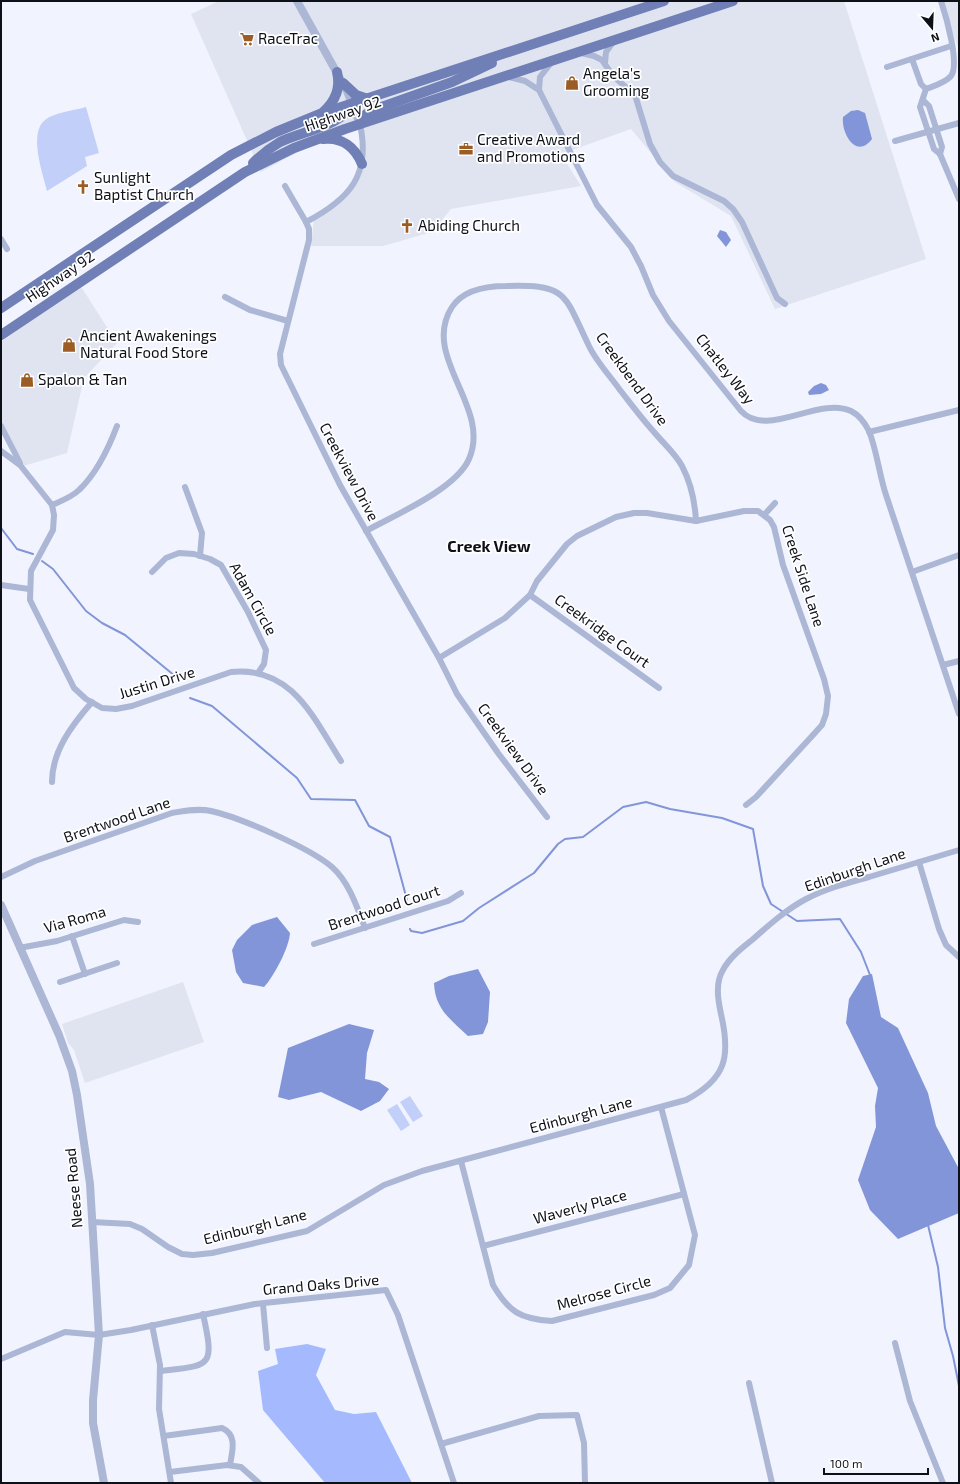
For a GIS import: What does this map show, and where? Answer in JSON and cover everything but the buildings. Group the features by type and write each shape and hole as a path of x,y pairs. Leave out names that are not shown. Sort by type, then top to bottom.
{"main road":[{"name":"Highway 92","path":"1,308 231,155 276,132 320,114 664,1"},
{"name":"Highway 92","path":"1,335 245,172 277,155 315,139 733,1"},
{"path":"360,124 366,115 376,109 472,74 486,67 507,53"},
{"path":"320,114 328,107 336,94 338,82 337,72"},
{"path":"343,84 351,92 368,99"},
{"path":"245,172 275,145 338,120 347,113 353,103"},
{"path":"315,139 334,139 347,144 357,154 362,164"}],"street":[{"path":"285,186 306,222 322,213 344,197 357,180 362,164 363,145 360,124 353,103 297,1"},
{"path":"926,89 951,77 954,69 955,60 951,46 948,23 941,1"},
{"path":"605,63 606,52 615,40"},
{"path":"887,67 951,46"},
{"path":"578,52 594,56 605,63 613,76 635,95 645,132 660,162 673,176 724,202 734,209 742,222 778,298 785,304"},
{"path":"912,59 921,84 926,89"},
{"path":"539,90 538,83 542,73 556,60"},
{"path":"503,77 526,81 539,90"},
{"path":"926,89 920,107 934,149 940,154 959,199"},
{"name":"Chatley Way","path":"539,90 597,205 631,247 653,295 669,321 748,418 766,421 826,408 839,407 858,415 869,432 883,486 959,714"},
{"path":"923,100 930,106 942,147 940,154"},
{"path":"895,141 959,123"},
{"name":"Creekview Drive","path":"306,222 309,229 309,240 280,354 281,366 319,445 467,710 547,817"},
{"path":"1,239 7,249"},
{"name":"Creekbend Drive","path":"366,531 440,490 458,476 469,460 474,443 472,424 449,363 443,340 446,319 456,301 467,293 489,286 545,286 561,295 569,303 594,354 628,401 683,467 693,494 696,521"},
{"path":"226,297 250,310 288,321"},
{"path":"869,432 959,410"},
{"path":"1,426 20,465 52,505 65,500 79,490 106,453 117,426"},
{"path":"1,451 20,465"},
{"path":"185,487 202,533 200,556"},
{"path":"764,515 775,503"},
{"name":"Justin Drive","path":"52,505 54,516 53,530 31,571 30,600 36,615 74,688 102,708 116,709 139,704 231,672 246,671 258,673 274,679 304,703 341,761"},
{"name":"Creek Side Lane","path":"439,658 505,618 530,595 537,581 567,544 578,536 616,517 634,513 647,513 696,521 744,511 758,511 770,520 774,527 783,565 824,679 828,706 822,724 813,735 756,797 746,805"},
{"name":"Adam Circle","path":"152,572 166,558 179,553 200,556 221,565 248,612 266,650 264,664 258,673"},
{"path":"912,572 959,555"},
{"path":"1,585 30,589"},
{"name":"Creekridge Court","path":"530,595 659,688"},
{"path":"943,665 959,661"},
{"path":"52,782 52,770 56,754 80,716 92,702"},
{"name":"Brentwood Lane","path":"1,877 35,861 172,814 189,810 210,810 230,816 287,841 332,867 343,880 355,901 365,928"},
{"name":"Edinburgh Lane","path":"92,1222 130,1224 142,1229 168,1247 182,1254 193,1255 212,1253 307,1231 384,1185 422,1171 686,1100 703,1091 715,1079 723,1063 727,1048 718,1002 718,986 722,970 737,953 768,926 805,900 826,890 959,850"},
{"path":"919,862 939,929 946,945 959,957"},
{"name":"Brentwood Court","path":"314,944 448,901 461,893"},
{"name":"Neese Road","path":"1,905 59,1035 72,1071 87,1160 92,1222 99,1335 93,1423 104,1483"},
{"name":"Via Roma","path":"19,948 72,936 124,920 138,922"},
{"path":"72,936 85,974"},
{"path":"60,982 117,963"},
{"name":"Melrose Circle","path":"460,1161 493,1285 503,1302 512,1310 529,1318 552,1321 654,1295 670,1288 689,1265 695,1235 661,1107"},
{"name":"Waverly Place","path":"483,1246 684,1194"},
{"name":"Grand Oaks Drive","path":"1,1359 65,1332 99,1335 203,1314 263,1304 386,1290 398,1315 454,1483"},
{"path":"263,1304 268,1348"},
{"path":"161,1371 198,1367 207,1360 207,1338 203,1314"},
{"path":"152,1325 161,1371 159,1408 171,1483"},
{"path":"894,1343 910,1401 943,1483"},
{"path":"749,1383 772,1483"},
{"path":"441,1444 539,1416 576,1415 584,1443 584,1483"},
{"path":"164,1436 222,1428 231,1435 233,1441 230,1465"},
{"path":"170,1472 230,1465 241,1467 259,1483"}],"shaded area":[{"path":"219,1 844,1 926,259 775,309 731,216 675,182 631,129 561,154 581,186 451,209 432,232 383,246 311,246 314,218 341,200 360,178 362,148 361,118 261,172 191,14"},
{"path":"940,1 959,1 959,49"},
{"path":"86,107 99,153 85,157 87,166 47,191 38,154 37,144 40,126 49,117"},
{"path":"858,110 865,113 872,139 866,145 860,147 851,142 847,137 843,123 843,117 851,111"},
{"path":"720,230 726,232 731,240 726,247 717,236"},
{"path":"80,285 117,343 84,378 67,453 20,467 1,431 1,342"},
{"path":"821,383 826,385 829,390 821,394 809,395 808,392 814,386"},
{"path":"277,917 290,933 287,946 280,962 264,987 243,983 236,972 232,950 237,940 252,925"},
{"path":"478,969 490,992 488,1022 483,1034 468,1036 440,1007 435,992 434,983 449,976"},
{"path":"872,974 881,1017 898,1028 928,1093 936,1126 959,1169 959,1213 898,1239 870,1210 858,1180 876,1127 875,1106 878,1088 846,1023 849,999 863,976"},
{"path":"183,982 204,1042 85,1083 74,1050 68,1043 62,1024"},
{"path":"349,1024 374,1030 367,1053 365,1079 379,1082 389,1089 380,1101 361,1111 321,1092 289,1100 278,1097 288,1048"},
{"path":"410,1096 423,1116 413,1122 400,1102"},
{"path":"397,1104 410,1125 401,1131 387,1110"},
{"path":"307,1344 326,1349 316,1375 335,1410 354,1414 376,1412 412,1483 325,1483 263,1410 258,1371 278,1364 275,1349"}],"waterway":[{"path":"1,528 17,549 33,554"},
{"path":"42,561 53,569 86,611 102,623 125,635 175,676"},
{"path":"190,698 212,706 297,778 311,799 355,800 369,826 390,837 407,900"},
{"path":"410,929 411,931 422,933 463,921 479,908 534,873 558,844 565,839 583,837 623,807 646,802 670,809 722,818 753,829 763,886 771,904 797,921 840,919 861,952 870,975"},
{"path":"928,1225 938,1267 945,1328 953,1356 959,1386"}],"place":[{"name":"RaceTrac","path":"247,39"},
{"name":"Angela's Grooming","path":"572,83"},
{"name":"Creative Award and Promotions","path":"466,149"},
{"name":"Sunlight Baptist Church","path":"83,187"},
{"name":"Abiding Church","path":"407,226"},
{"name":"Ancient Awakenings Natural Food Store","path":"69,345"},
{"name":"Spalon & Tan","path":"27,380"}],"district":[{"name":"Creek View","path":"489,546"}]}
